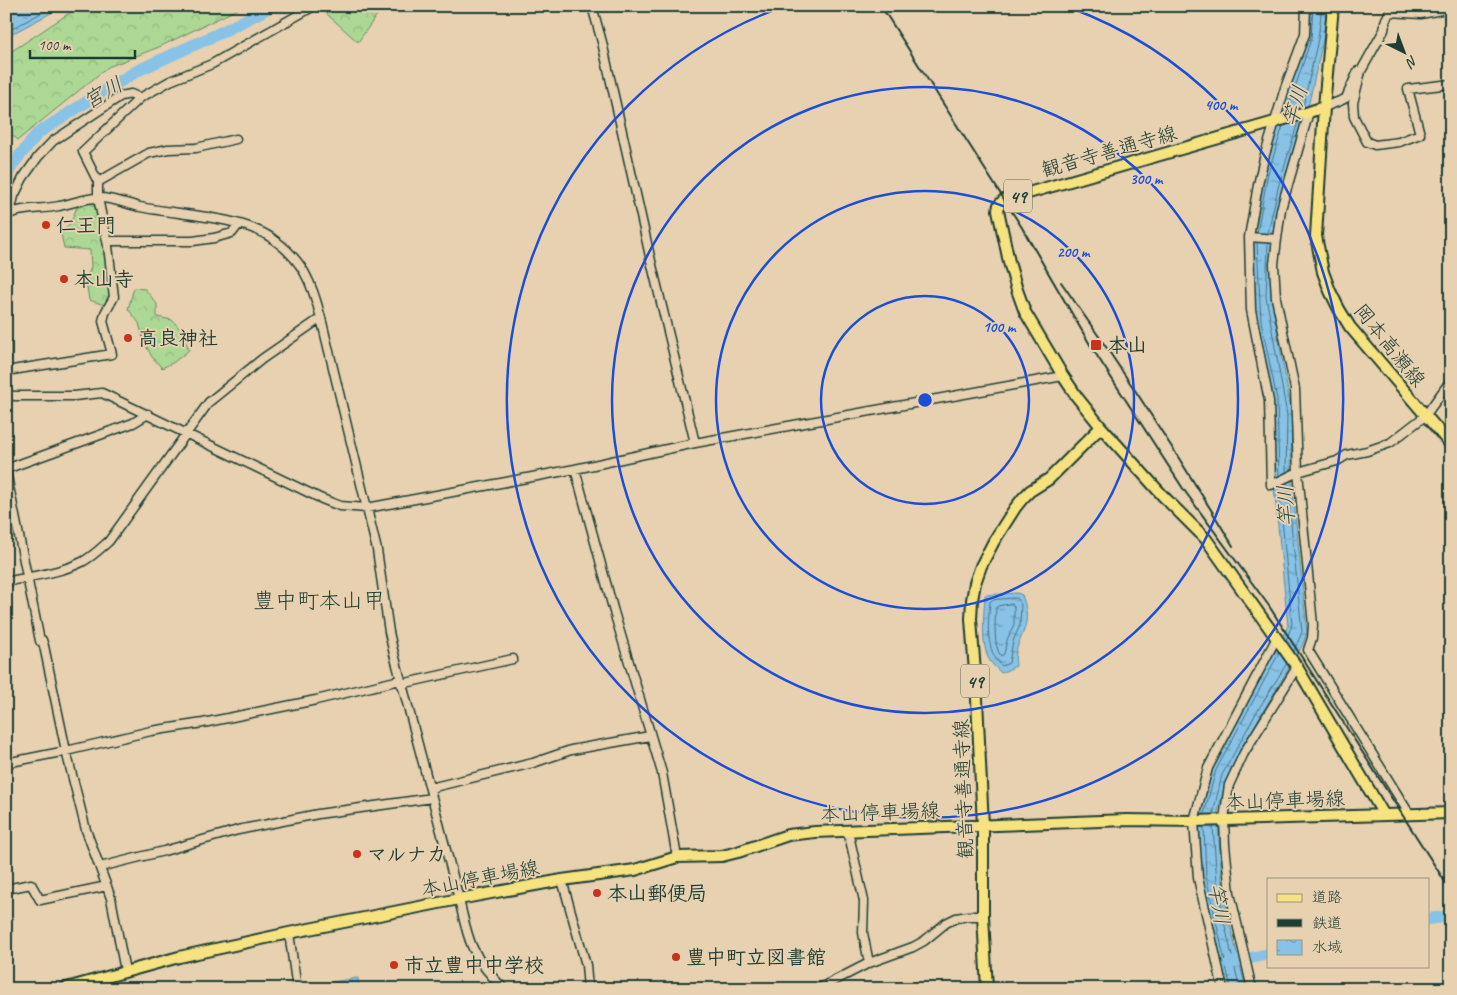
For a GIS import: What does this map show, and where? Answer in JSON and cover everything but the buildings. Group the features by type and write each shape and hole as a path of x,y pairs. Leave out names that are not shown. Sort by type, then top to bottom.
{"main road":[{"path":"1324,107 1333,6"},
{"name":"観音寺善通寺線","path":"987,989 983,826 971,619 975,583 994,541 1023,498 1030,491 1049,479 1101,427 1063,376 1025,312 1009,262 998,210 999,205 1004,200 1324,107"},
{"name":"岡本高瀬線","path":"1324,107 1316,236 1330,291 1350,327 1451,445"},
{"name":"本山停車場線","path":"63,989 178,957 289,933 562,880 635,870 677,858 722,856 788,835 815,832 1126,820 1196,821 1384,815 1297,667 1206,539 1163,496 1101,427"},
{"path":"1384,815 1451,813"}],"street":[{"path":"6,370 112,354 103,321 105,313 114,297 108,241 98,198 98,182 83,152 140,98 170,81 212,64 314,6"},
{"path":"592,6 695,443"},
{"path":"1306,6 1305,34 1285,88 1277,121 1264,158 1250,237 1252,310 1269,401 1271,485 1296,473 1337,461 1347,455 1367,451 1390,443 1425,416 1451,380"},
{"path":"1390,12 1421,14 1451,8"},
{"path":"1324,107 1346,98 1353,80 1390,12"},
{"path":"1390,12 1384,30 1361,71 1353,103 1354,117 1367,142 1375,145 1399,142 1420,134 1408,89 1451,84"},
{"path":"8,214 23,178 38,157 53,141 122,96 131,94 140,98"},
{"path":"1308,113 1281,209 1275,239 1274,264 1276,298 1295,389 1296,473 1313,625 1312,638 1308,650 1410,815"},
{"path":"98,182 149,153 168,149 196,148 236,138"},
{"path":"8,214 24,209 57,207 98,198 239,224 271,237 293,256 302,268 310,282 321,318 377,550 389,632 467,934 474,952 483,967 504,989"},
{"path":"108,241 193,241 232,233 239,224"},
{"path":"1250,237 1275,239"},
{"path":"6,582 60,570 81,562 97,552 109,540 209,402 262,359 321,318"},
{"path":"6,341 6,359"},
{"path":"6,394 15,396 74,396 102,393 322,499 340,506 366,508 575,470 695,443 1063,376"},
{"path":"125,971 111,898 86,830 66,751 44,646 26,577 6,470 133,423 148,414"},
{"path":"575,470 662,773 677,858"},
{"path":"1223,989 1198,878 1196,821 1208,768 1276,639"},
{"path":"6,763 151,731 203,724 513,659"},
{"path":"1252,989 1230,893 1221,820 1229,785 1244,753 1297,667"},
{"path":"430,788 533,763 571,750 650,736"},
{"path":"100,867 238,830 318,814 432,798"},
{"path":"848,831 864,901 863,933 869,962"},
{"path":"562,880 586,965 588,989"},
{"path":"6,889 31,884 40,900 107,886"},
{"path":"818,989 869,962 913,947 956,918 984,916"},
{"path":"289,933 297,989"}],"green space":[{"path":"80,6 244,6 159,47 108,67 18,140 6,130 6,55"},
{"path":"318,6 379,6 381,9 358,42"},
{"path":"90,203 99,211 112,296 105,305 89,300 86,281 91,267 90,250 64,248 61,234 71,222 77,207"},
{"path":"134,288 145,289 157,304 157,317 172,320 181,330 189,350 174,362 162,368 152,357 144,342 139,323 128,309"}],"water":[{"path":"6,6 64,6 6,37"},
{"name":"竿川","path":"1308,6 1327,6 1323,40 1308,107 1283,189 1272,237 1271,296 1292,415 1291,473 1307,633 1302,646 1259,718 1227,778 1218,811 1222,881 1229,921 1246,989 1226,989 1201,876 1199,811 1212,769 1288,626 1274,486 1272,399 1256,322 1252,234 1264,171 1306,37"},
{"path":"1017,593 1022,595 1025,603 1026,623 1016,650 1016,666 1001,673 990,661 985,647 983,629 985,595"},
{"path":"358,978 359,989 333,989 332,982"}],"waterway":[{"name":"宮川","path":"6,177 13,164 38,133 139,70 222,32 272,6"},
{"path":"1430,919 1451,916"},
{"path":"1230,963 1267,954"}],"railway":[{"path":"881,6 1021,226 1092,348 1184,490 1269,606 1451,891"},
{"path":"1061,282 1150,412 1233,546"}],"place":[{"name":"仁王門","path":"46,225"},
{"name":"本山寺","path":"64,279"},
{"name":"高良神社","path":"128,338"},
{"name":"本山","path":"1096,345"},
{"name":"マルナカ","path":"357,854"},
{"name":"本山郵便局","path":"597,893"},
{"name":"豊中町立図書館","path":"676,957"},
{"name":"市立豊中中学校","path":"394,965"}],"district":[{"name":"豊中町本山甲","path":"319,600"}]}
